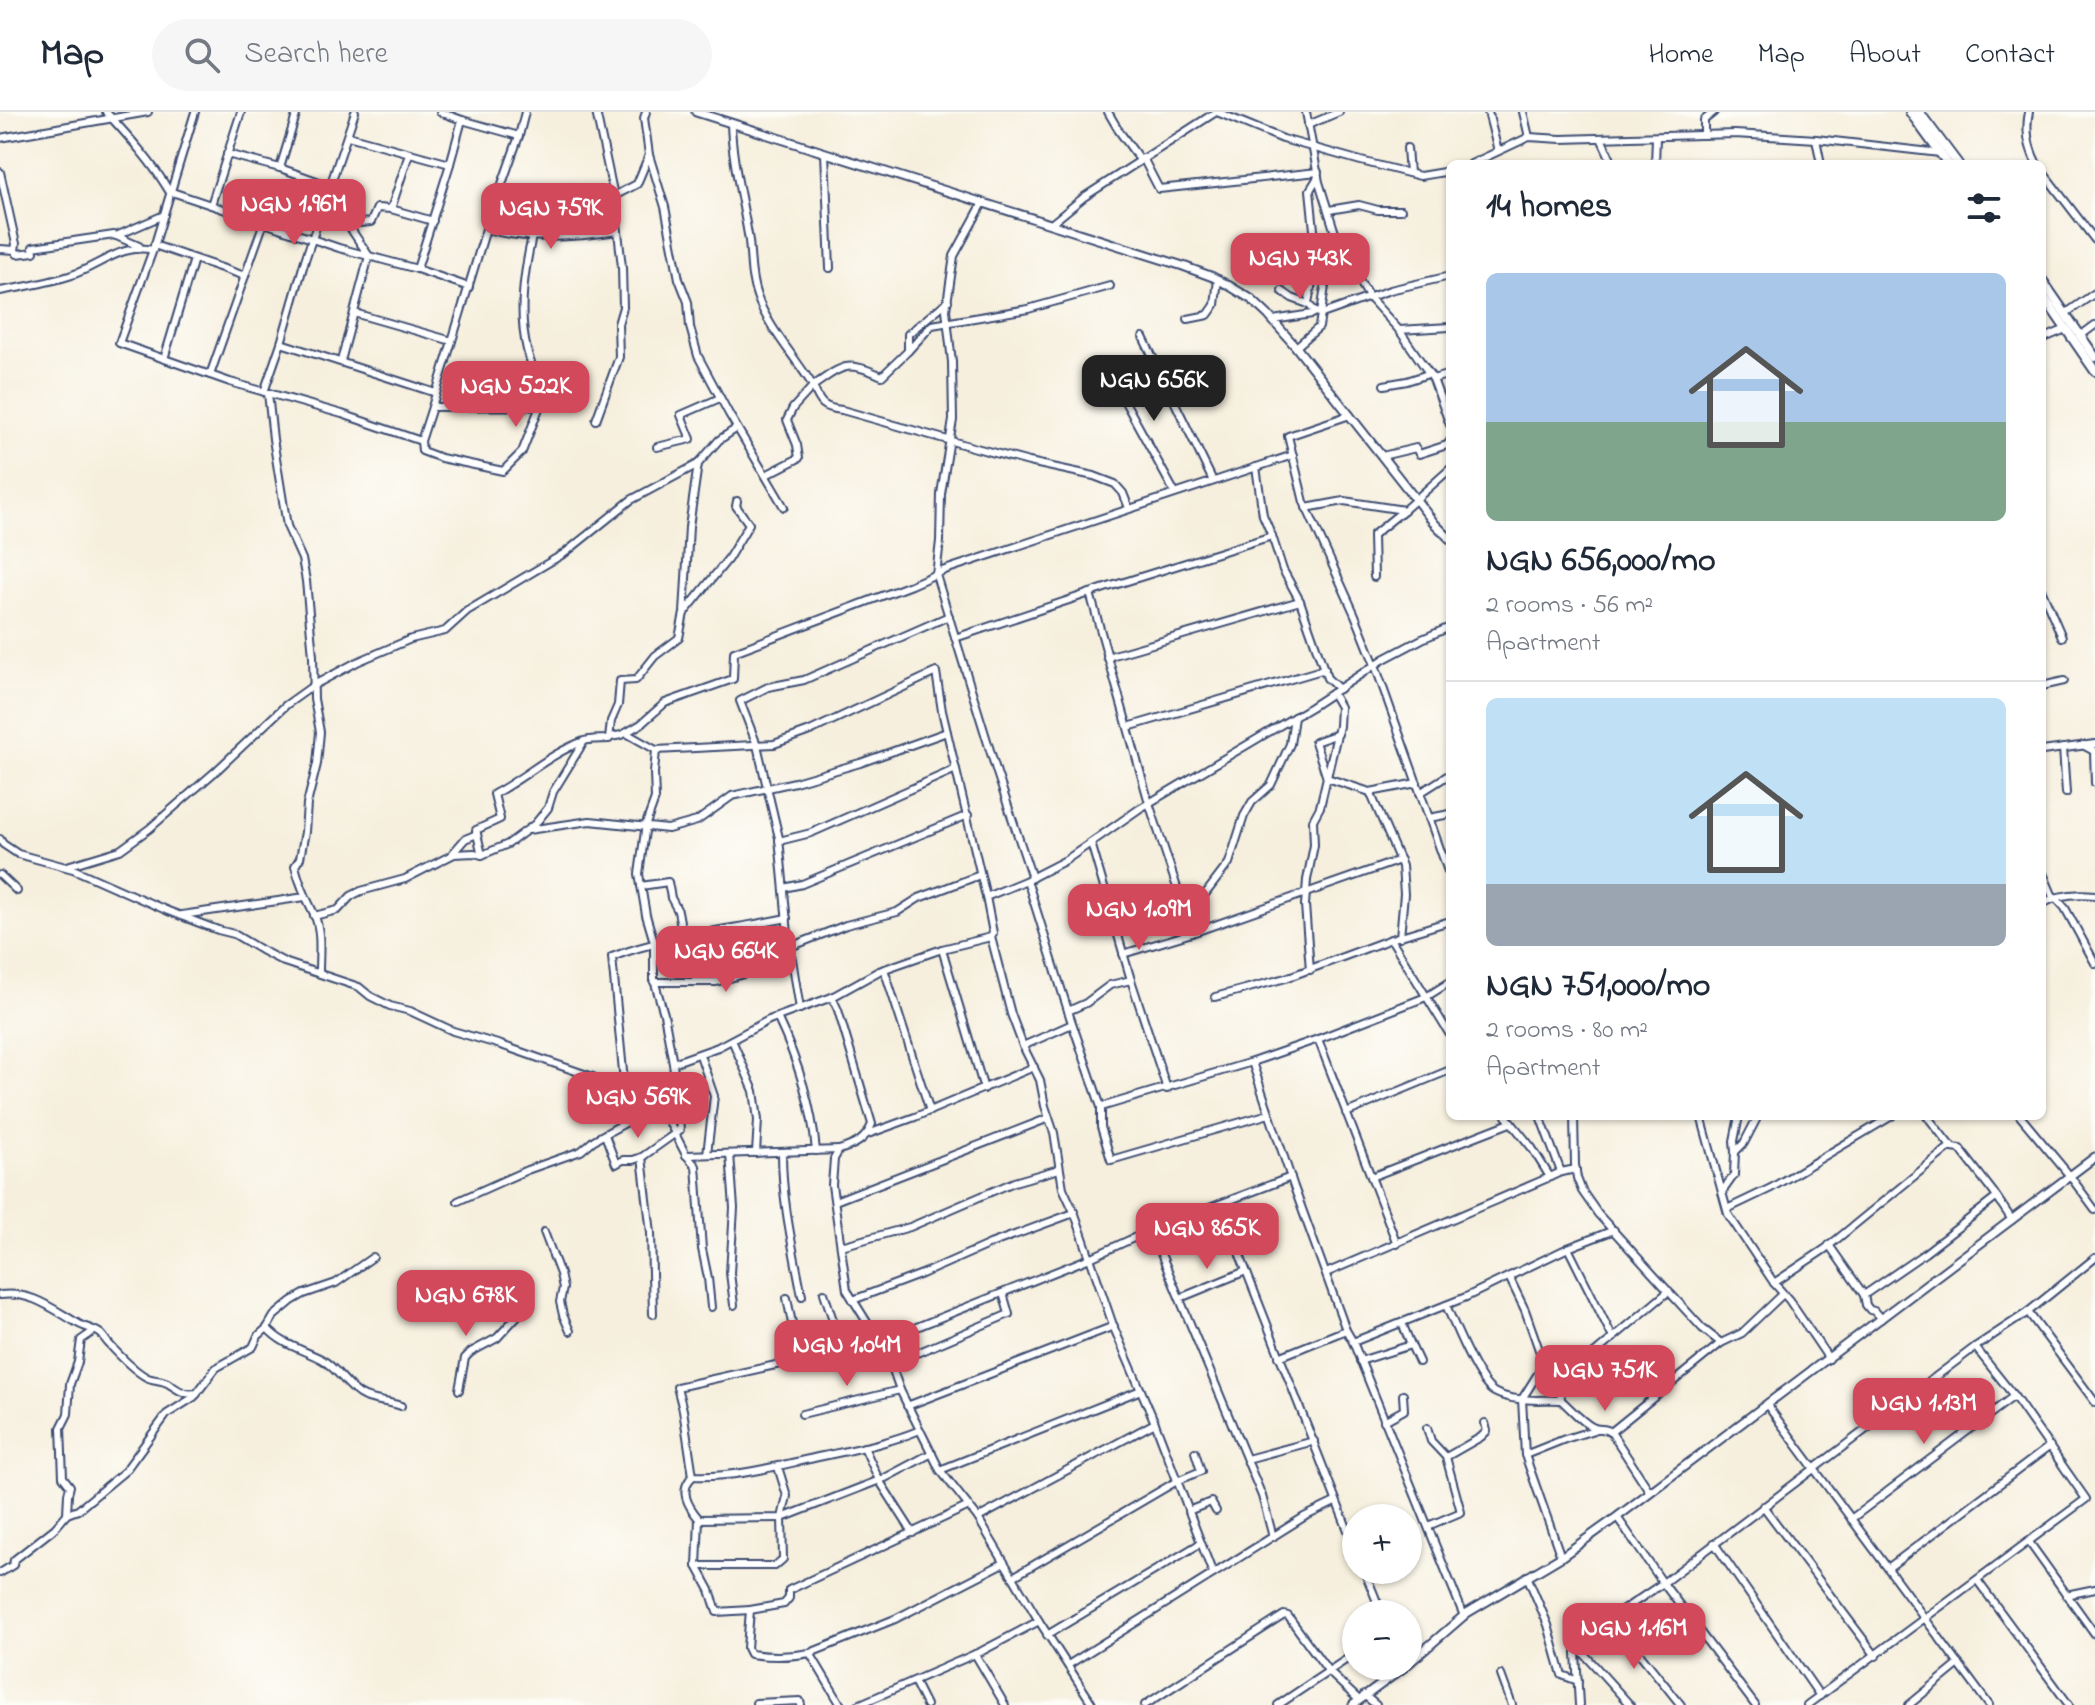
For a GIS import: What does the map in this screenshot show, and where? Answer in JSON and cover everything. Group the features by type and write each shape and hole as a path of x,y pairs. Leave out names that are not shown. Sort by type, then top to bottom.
{"main road":[{"path":"1910,112 1945,160"},
{"path":"1919,112 1955,160"},
{"path":"2046,286 2095,357"},
{"path":"2046,300 2095,371"}],"street":[{"path":"106,112 140,150 171,192 469,287"},
{"path":"0,138 148,112"},
{"path":"195,112 154,248 119,343 421,441"},
{"path":"211,205 241,112"},
{"path":"280,168 297,112"},
{"path":"319,972 320,938 295,866 301,853 320,732 306,581 302,559 287,526 266,392 312,239 355,112"},
{"path":"440,112 519,136"},
{"path":"525,112 421,441 422,451 503,471 522,452 540,406 540,393 527,351 522,319 526,263 532,236"},
{"path":"596,112 614,196 623,294 618,324 619,357 596,420"},
{"path":"646,112 644,118 649,155 665,207 698,356 784,507"},
{"path":"696,112 711,114 1218,279 1251,299 1273,320 1446,534"},
{"path":"1108,112 1159,189 1318,175"},
{"path":"1051,224 1084,197 1141,159 1220,112 1283,139 1324,151 1420,176 1446,172"},
{"path":"1306,112 1318,175 1333,229 1348,262 1369,297 1399,330 1430,376 1446,415"},
{"path":"1308,125 1339,112"},
{"path":"1488,112 1495,153 1493,160"},
{"path":"1523,112 1529,137"},
{"path":"1704,135 1704,120 1714,112"},
{"path":"2029,112 2026,126 2034,160"},
{"path":"417,269 462,120"},
{"path":"731,123 735,168 757,297 773,328 795,357 818,399 827,408 1029,462 1094,476 1115,484 1129,508"},
{"path":"1480,160 1529,137 1561,139 1735,134 1816,139 1940,153"},
{"path":"348,136 450,164"},
{"path":"1655,160 1656,137"},
{"path":"1601,138 1611,160"},
{"path":"1816,139 1820,160"},
{"path":"1407,148 1409,173"},
{"path":"825,153 830,268"},
{"path":"227,154 331,186"},
{"path":"391,209 409,154"},
{"path":"614,196 637,184 649,155"},
{"path":"0,172 15,250"},
{"path":"1308,304 1314,271 1310,190 1318,175"},
{"path":"2046,176 2095,240"},
{"path":"328,195 369,256 341,361"},
{"path":"983,203 954,256 948,301 953,420 941,494 936,575 1072,1024 1101,1107 1101,1127 1111,1160 1269,1114"},
{"path":"1329,210 1359,205 1378,210 1401,210"},
{"path":"337,225 371,222 377,208 433,221"},
{"path":"0,249 26,253 34,252 33,247 116,236 164,215"},
{"path":"210,375 264,222"},
{"path":"486,229 507,235 571,237 618,231"},
{"path":"1296,347 1319,327 1333,229"},
{"path":"116,236 142,247"},
{"path":"0,291 36,286 74,275 128,249 142,247 194,259 245,276"},
{"path":"164,359 194,259"},
{"path":"1273,320 1319,313 1446,277"},
{"path":"1188,319 1208,315 1215,305 1218,279"},
{"path":"766,475 799,458 787,420 793,408 813,386 844,365 861,366 882,376 932,325 1028,309 1110,286"},
{"path":"1282,291 1319,313"},
{"path":"2065,314 2095,293"},
{"path":"908,351 908,334 948,301"},
{"path":"354,313 452,341"},
{"path":"2080,336 2095,325"},
{"path":"1399,330 1446,327"},
{"path":"2046,337 2066,329"},
{"path":"1143,337 1213,481"},
{"path":"281,343 436,393"},
{"path":"1106,367 1175,493"},
{"path":"1384,385 1446,374"},
{"path":"657,447 691,439 681,415 720,398"},
{"path":"432,407 540,406"},
{"path":"1350,415 1288,436 1306,508 1375,665 1446,866"},
{"path":"63,867 120,850 217,770 286,705 314,685 411,639 445,631 467,611 565,553 631,500 698,464 719,440 737,428"},
{"path":"1382,456 1416,448 1419,454 1446,445"},
{"path":"482,855 476,830 500,819 494,794 586,740 609,739 625,733 665,703 733,679 734,652 945,570 1293,455"},
{"path":"610,737 620,681 636,680 655,656 679,638 698,464"},
{"path":"1256,467 1263,515 1340,707 1338,734 1320,807 1313,820 1314,845 1305,905 1310,970"},
{"path":"1374,577 1373,535 1446,473"},
{"path":"684,613 728,559 749,524 736,506 737,501"},
{"path":"1306,508 1344,501 1404,510"},
{"path":"955,638 1272,536"},
{"path":"1090,593 1149,803 1192,933"},
{"path":"2046,600 2062,637"},
{"path":"1107,657 1300,601"},
{"path":"800,1009 779,841 757,745 740,701 768,687 804,680 949,616"},
{"path":"986,897 1066,860 1149,803 1375,665 1446,629"},
{"path":"1128,727 1325,669"},
{"path":"625,733 656,750 774,744 810,731 936,672 986,897 993,933 991,937 1011,1014 1040,1080 1054,1133 1063,1188 1114,1326 1213,1574"},
{"path":"2046,684 2064,681"},
{"path":"1183,936 1203,897 1229,863 1244,816 1252,802 1271,785 1290,744 1294,717"},
{"path":"528,830 590,821 668,829 697,821 732,796 860,763 947,732"},
{"path":"1327,778 1315,742 1338,734"},
{"path":"451,855 482,855 508,844 528,830 548,808 553,792 586,740"},
{"path":"2046,750 2095,744"},
{"path":"2083,745 2094,751 2095,783"},
{"path":"2063,748 2066,793"},
{"path":"605,1135 616,1164 642,1157 680,1130 673,1063 664,1014 654,982 654,945 639,874 645,826 655,799 656,750"},
{"path":"779,841 811,833 956,769"},
{"path":"1420,793 1446,777"},
{"path":"1327,778 1370,792 1417,783"},
{"path":"1370,792 1402,866 1404,894 1400,937"},
{"path":"784,888 802,884 968,815"},
{"path":"1429,818 1446,815"},
{"path":"314,916 338,910 351,896 370,887 405,879 451,855 465,839 477,834"},
{"path":"0,839 18,854 63,867 234,934 284,962 359,987 390,1006 410,1011 453,1031 593,1077 664,1112 686,1155 696,1166 702,1249 711,1307"},
{"path":"1091,843 1167,1089"},
{"path":"1123,954 1400,860"},
{"path":"0,875 17,891"},
{"path":"790,947 846,925 897,912 919,898 980,875"},
{"path":"2046,880 2095,963"},
{"path":"641,886 668,882 683,938"},
{"path":"2046,902 2073,894 2095,895"},
{"path":"181,915 305,897"},
{"path":"625,1092 612,957 683,938 787,918"},
{"path":"1215,997 1310,970 1391,939 1446,922"},
{"path":"673,1063 700,1055 777,1017 832,997 884,969 942,949 991,937"},
{"path":"1391,939 1446,1029"},
{"path":"942,949 984,1089"},
{"path":"654,982 716,982 792,960"},
{"path":"884,969 930,1111"},
{"path":"1068,1011 1086,1003 1110,985 1131,980"},
{"path":"1101,1107 1167,1089 1318,1039 1426,997 1446,984"},
{"path":"832,997 872,1124 868,1134"},
{"path":"777,1017 800,1076 814,1126 816,1151"},
{"path":"1023,1046 1072,1024"},
{"path":"1318,1039 1397,1244"},
{"path":"732,1040 754,1091 758,1120 756,1153"},
{"path":"700,1055 714,1096 707,1154"},
{"path":"1252,1062 1346,1330 1464,1616"},
{"path":"686,1155 839,1150 854,1145 868,1134 1034,1067"},
{"path":"1346,1113 1446,1072"},
{"path":"458,1201 527,1170 581,1151 594,1140 654,1107 678,1106"},
{"path":"835,1201 1049,1118"},
{"path":"1371,1177 1508,1120 1532,1148 1550,1177"},
{"path":"1542,1120 1561,1172"},
{"path":"1574,1120 1576,1169 1582,1191 1598,1214 1702,1328 1721,1343"},
{"path":"1702,1120 1727,1209 1774,1283 1829,1359"},
{"path":"1722,1192 1734,1175 1734,1141 1738,1120"},
{"path":"1735,1152 1744,1143 1756,1120"},
{"path":"1727,1209 1771,1188 1885,1120"},
{"path":"1930,1120 1951,1146 1960,1149 2012,1220"},
{"path":"2023,1120 2095,1210"},
{"path":"1774,1283 1829,1245 1951,1146"},
{"path":"839,1150 834,1159 832,1185 847,1290 891,1364 907,1406 940,1470 978,1518 1047,1635 1093,1705"},
{"path":"782,1153 787,1221 802,1296"},
{"path":"730,1154 734,1208 730,1273 734,1305"},
{"path":"642,1157 651,1233 653,1314"},
{"path":"1422,1652 1464,1616 1561,1557 1617,1517 2095,1157"},
{"path":"841,1246 910,1227 1014,1182 1059,1169"},
{"path":"1326,1273 1561,1172 1576,1169"},
{"path":"879,1342 1090,1258 1151,1230 1291,1177"},
{"path":"1864,1295 1996,1198"},
{"path":"1220,1204 1342,1518"},
{"path":"853,1300 1074,1213"},
{"path":"1151,1230 1262,1496 1273,1537"},
{"path":"1353,1342 1446,1305 1614,1230"},
{"path":"544,1232 560,1274 563,1288 560,1302 570,1331"},
{"path":"1829,1245 1864,1295 1866,1305 1881,1319"},
{"path":"1568,1248 1613,1338"},
{"path":"0,1573 13,1565 14,1560 55,1528 67,1514 78,1510 118,1478 167,1414 194,1397 216,1368 253,1347 274,1316 292,1301 336,1283 373,1257"},
{"path":"1579,1705 1578,1647 1589,1633 1663,1583 1975,1347 2028,1312 2095,1258"},
{"path":"1180,1298 1246,1271"},
{"path":"1509,1277 1525,1310 1544,1364 1522,1399 1525,1455 1561,1557"},
{"path":"1561,1400 1561,1383 1669,1291"},
{"path":"824,1293 851,1374"},
{"path":"891,1364 1009,1314 1003,1293"},
{"path":"1611,1432 1721,1343 1742,1333 1783,1294"},
{"path":"0,1295 36,1298 103,1336 123,1360 145,1376 170,1384 181,1393 197,1393"},
{"path":"693,1476 677,1387 789,1362 796,1357 787,1298"},
{"path":"1446,1305 1485,1386 1494,1392 1522,1399 1561,1400 1597,1429"},
{"path":"2028,1312 2095,1402"},
{"path":"459,1390 465,1358 497,1338 520,1313"},
{"path":"1402,1323 1419,1362"},
{"path":"907,1406 1114,1326"},
{"path":"267,1328 288,1345 325,1361 359,1394 371,1400 389,1401 401,1406"},
{"path":"1279,1357 1346,1330"},
{"path":"67,1514 70,1486 63,1477 61,1428 68,1414 70,1384 78,1362 81,1340 94,1331"},
{"path":"1360,1361 1411,1345"},
{"path":"1807,1705 2086,1499 2014,1396 1975,1347"},
{"path":"802,1414 900,1390"},
{"path":"940,1470 1141,1390"},
{"path":"1384,1421 1404,1410 1403,1395"},
{"path":"1851,1519 2014,1396"},
{"path":"1767,1405 1989,1705"},
{"path":"978,1518 1155,1423"},
{"path":"1446,1457 1481,1437 1487,1431 1485,1423"},
{"path":"1427,1428 1431,1441 1446,1457 1461,1512 1428,1526"},
{"path":"1525,1455 1605,1428 1611,1432 1650,1492"},
{"path":"920,1430 900,1439 778,1467 718,1477 693,1476 687,1482 685,1493 687,1504 699,1519 697,1566 717,1612 784,1604 789,1598 789,1590 969,1506"},
{"path":"1247,1459 1314,1441"},
{"path":"1888,1568 2050,1446"},
{"path":"864,1447 879,1480 913,1533"},
{"path":"1013,1577 1177,1481 1201,1471 1195,1452"},
{"path":"699,1519 782,1518 879,1480 932,1453"},
{"path":"697,1566 775,1566 783,1559 782,1518 787,1496 778,1467"},
{"path":"1188,1511 1211,1502 1216,1511"},
{"path":"1068,1665 1304,1517 1335,1502"},
{"path":"1763,1506 1876,1656"},
{"path":"1617,1517 1755,1705"},
{"path":"2029,1542 2095,1634"},
{"path":"1047,1635 1201,1543"},
{"path":"1714,1543 1820,1696"},
{"path":"750,1610 747,1648 750,1654 768,1657 810,1653 895,1619 1004,1563"},
{"path":"1527,1576 1548,1625 1562,1675 1578,1681"},
{"path":"1977,1580 2069,1705"},
{"path":"2066,1595 2095,1589"},
{"path":"1145,1705 1284,1615 1288,1616 1329,1672 1359,1700 1376,1705"},
{"path":"1612,1619 1681,1705"},
{"path":"858,1705 975,1654 1039,1621"},
{"path":"1578,1647 1630,1705"},
{"path":"810,1653 841,1705"},
{"path":"975,1654 1005,1705"},
{"path":"1278,1705 1342,1663"},
{"path":"1909,1705 1959,1664"},
{"path":"1501,1675 1512,1705"},
{"path":"1359,1700 1386,1680"},
{"path":"914,1681 926,1705"},
{"path":"756,1703 800,1701 801,1705"}]}
